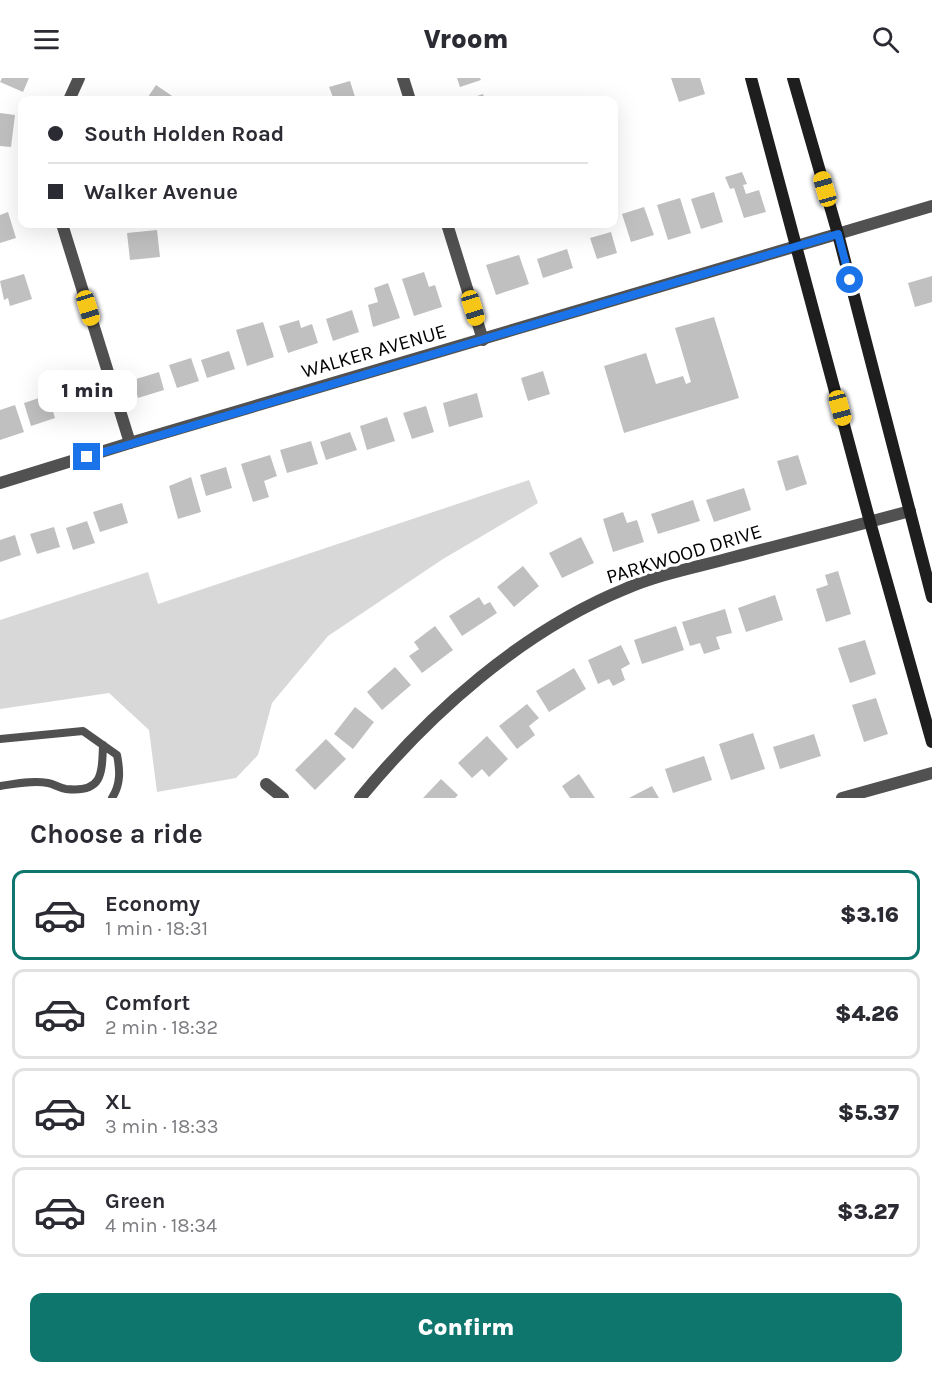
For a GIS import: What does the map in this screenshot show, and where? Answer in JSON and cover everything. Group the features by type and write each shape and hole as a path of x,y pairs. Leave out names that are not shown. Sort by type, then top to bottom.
{"main road":[{"path":"751,78 870,522 932,742"},
{"path":"793,78 838,234 932,597"}],"street":[{"path":"71,96 79,78"},
{"path":"403,78 409,96"},
{"name":"WALKER AVENUE","path":"0,483 932,206"},
{"path":"63,228 130,443"},
{"path":"448,228 483,340"},
{"name":"PARKWOOD DRIVE","path":"360,798 391,760 450,702 513,652 574,614 625,588 910,511"},
{"path":"842,798 932,773"},
{"path":"267,783 283,798"}],"lane":[{"path":"0,740 82,731 117,754 120,773 116,792 112,798"},
{"path":"0,786 32,782 85,790 98,782 102,771 103,746"}],"shaded area":[{"path":"529,480 538,503 443,559 328,636 272,703 258,755 236,778 157,792 149,730 109,693 0,709 0,620 148,572 158,604"}],"building":[{"path":"2,78 29,78 23,92 0,82"},
{"path":"457,78 480,78 481,80 460,87"},
{"path":"671,78 700,78 705,94 679,102"},
{"path":"350,81 355,96 332,96 329,87"},
{"path":"156,85 172,96 149,96"},
{"path":"0,113 15,115 11,147 0,146"},
{"path":"742,172 747,184 743,185 746,194 759,190 766,212 744,218 734,188 730,189 725,177"},
{"path":"714,192 723,222 701,229 691,199"},
{"path":"680,198 691,233 668,240 657,205"},
{"path":"644,207 654,235 631,242 622,214"},
{"path":"8,212 16,238 0,243 0,215"},
{"path":"157,230 160,257 130,260 127,233"},
{"path":"611,232 617,253 597,259 590,238"},
{"path":"567,249 573,268 543,278 537,259"},
{"path":"519,255 529,284 496,295 486,265"},
{"path":"424,272 429,287 435,285 442,307 414,316 402,279"},
{"path":"24,274 32,299 10,306 8,298 4,300 0,281"},
{"path":"932,276 932,302 915,307 908,283"},
{"path":"388,283 400,318 373,327 368,305 378,302 374,288"},
{"path":"352,310 359,332 333,341 326,319"},
{"path":"714,317 739,398 624,433 604,366 646,353 656,384 683,376 686,384 691,382 675,328"},
{"path":"299,320 301,328 312,324 318,343 288,353 279,326"},
{"path":"263,322 274,357 247,366 236,330"},
{"path":"229,351 235,369 207,378 201,360"},
{"path":"191,358 199,381 177,388 169,365"},
{"path":"543,371 550,394 528,401 521,378"},
{"path":"159,372 164,390 138,398 133,380"},
{"path":"85,382 92,406 72,412 65,388"},
{"path":"477,393 483,417 449,427 443,403"},
{"path":"48,395 55,418 31,426 24,403"},
{"path":"15,405 24,432 0,440 0,410"},
{"path":"426,406 434,432 412,439 403,413"},
{"path":"387,417 395,441 367,450 360,426"},
{"path":"350,432 357,450 326,460 320,442"},
{"path":"311,441 318,464 287,473 280,450"},
{"path":"270,455 277,476 264,481 269,497 253,502 241,464"},
{"path":"798,455 807,484 786,491 777,461"},
{"path":"226,467 232,488 206,496 200,475"},
{"path":"191,477 201,512 178,519 169,486"},
{"path":"744,488 751,510 714,522 706,500"},
{"path":"693,500 700,521 658,534 651,514"},
{"path":"122,503 128,523 100,532 93,512"},
{"path":"623,512 627,523 637,520 644,542 613,552 603,519"},
{"path":"87,521 95,543 73,550 66,528"},
{"path":"54,527 60,547 37,554 30,534"},
{"path":"15,535 21,555 0,562 0,540"},
{"path":"581,537 594,563 562,578 549,553"},
{"path":"523,566 539,586 514,607 497,587"},
{"path":"838,571 851,614 826,622 816,589 828,585 825,575"},
{"path":"775,595 783,620 746,632 738,608"},
{"path":"479,597 484,605 490,602 497,613 462,636 449,616"},
{"path":"725,609 732,633 716,637 720,649 704,654 700,643 690,646 682,622"},
{"path":"435,626 453,650 422,673 409,656 419,649 414,642"},
{"path":"676,626 684,650 642,664 634,640"},
{"path":"865,640 876,674 850,683 838,648"},
{"path":"621,645 630,664 621,669 625,680 613,686 609,679 598,684 588,660"},
{"path":"395,667 411,685 382,710 367,692"},
{"path":"574,668 586,689 549,712 536,691"},
{"path":"876,698 888,734 864,742 852,705"},
{"path":"527,704 539,718 529,726 535,735 517,749 499,726"},
{"path":"355,707 374,722 353,749 334,734"},
{"path":"753,733 765,769 731,780 719,744"},
{"path":"814,734 821,756 780,769 773,747"},
{"path":"487,736 508,759 489,777 482,769 472,778 458,763"},
{"path":"326,739 346,759 315,790 295,770"},
{"path":"704,756 712,780 673,793 665,769"},
{"path":"579,774 595,798 570,798 562,786"},
{"path":"441,779 458,795 455,798 423,798"},
{"path":"652,786 659,798 629,798"}],"route":[{"path":"87,457 838,234 850,280"}]}
